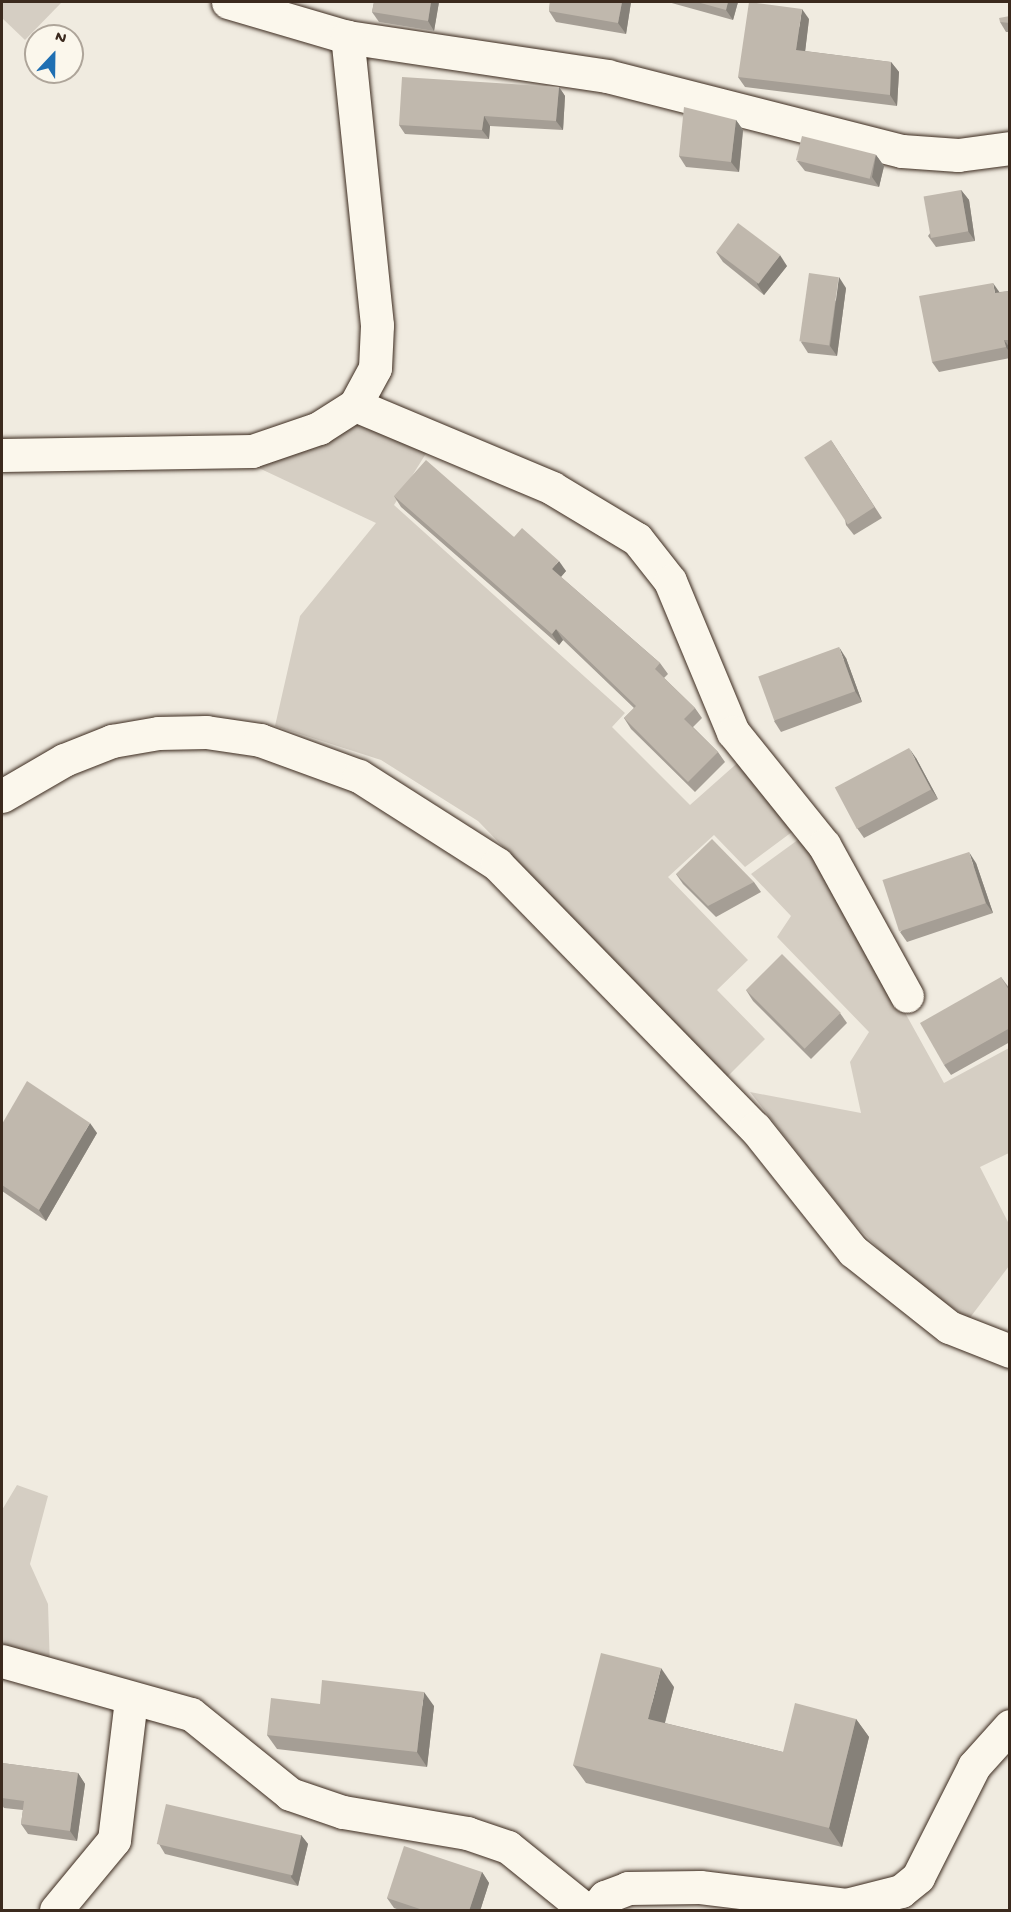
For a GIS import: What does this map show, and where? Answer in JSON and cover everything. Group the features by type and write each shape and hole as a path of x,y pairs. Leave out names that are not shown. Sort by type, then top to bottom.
{"street":[{"path":"228,2 347,37 607,76 902,151 958,154 1010,148"},
{"path":"2,455 252,451 319,428 355,405 375,368 377,325 347,37"},
{"path":"355,405 552,488 637,539 670,581 733,732 824,845 907,996"},
{"path":"2,796 64,760 112,741 158,733 206,732 260,740 359,776 498,864 755,1128 853,1251 949,1327 1010,1351"},
{"path":"2,1661 191,1714 290,1794 344,1812 467,1833 508,1847 586,1911"},
{"path":"56,1911 114,1840 131,1699"},
{"path":"594,1911 605,1898 628,1888 700,1887 846,1905 901,1891 918,1877 974,1766 1010,1726"}],"shaded area":[{"path":"2,2 62,2 41,24 24,24 24,39 2,18"},
{"path":"357,418 430,447 394,505 625,713 612,727 690,805 743,758 796,829 745,867 714,835 668,877 748,960 717,990 765,1039 727,1077 478,821 381,760 275,726 300,616 376,523 250,464"},
{"path":"806,834 944,1083 1009,1048 1009,1153 980,1167 1009,1224 1009,1266 969,1319 901,1272 850,1219 750,1092 861,1113 850,1062 869,1032 777,937 791,916 751,874"},
{"path":"17,1485 48,1496 30,1564 48,1604 50,1668 2,1653 2,1510"}],"building":[{"path":"374,2 431,2 428,21 372,12"},
{"path":"550,2 622,2 618,23 549,11"},
{"path":"697,2 728,2 726,10"},
{"path":"749,2 802,9 796,50 891,62 890,95 738,77"},
{"path":"1010,16 1010,23 1000,22 999,18"},
{"path":"402,77 559,87 556,121 484,116 482,130 399,125"},
{"path":"684,107 736,120 731,162 679,156"},
{"path":"802,136 876,154 870,179 796,160"},
{"path":"961,190 968,231 931,238 924,197"},
{"path":"738,223 780,255 759,284 716,252"},
{"path":"809,273 839,277 829,346 799,341"},
{"path":"993,283 995,293 1010,291 1010,340 1004,340 1006,347 932,362 919,296"},
{"path":"831,440 875,507 848,525 804,457"},
{"path":"426,460 514,537 522,528 559,561 552,569 660,663 655,669 695,708 684,719 718,752 688,782 624,718 636,706 556,629 552,634 394,496"},
{"path":"839,647 855,691 774,721 758,676"},
{"path":"909,748 931,789 857,829 835,787"},
{"path":"712,839 754,882 708,906 676,874"},
{"path":"969,852 986,903 899,931 882,880"},
{"path":"782,954 841,1013 805,1049 746,990"},
{"path":"1001,977 1010,992 1010,1028 944,1065 920,1023"},
{"path":"27,1081 90,1123 39,1210 2,1185 2,1124"},
{"path":"601,1653 661,1668 648,1719 783,1752 795,1703 856,1719 829,1828 573,1765"},
{"path":"322,1680 424,1692 417,1752 267,1735 271,1698 320,1704"},
{"path":"2,1763 78,1773 70,1831 21,1824 24,1801 2,1798"},
{"path":"166,1804 301,1835 292,1875 157,1844"},
{"path":"404,1846 482,1872 469,1911 426,1911 387,1898"}]}
